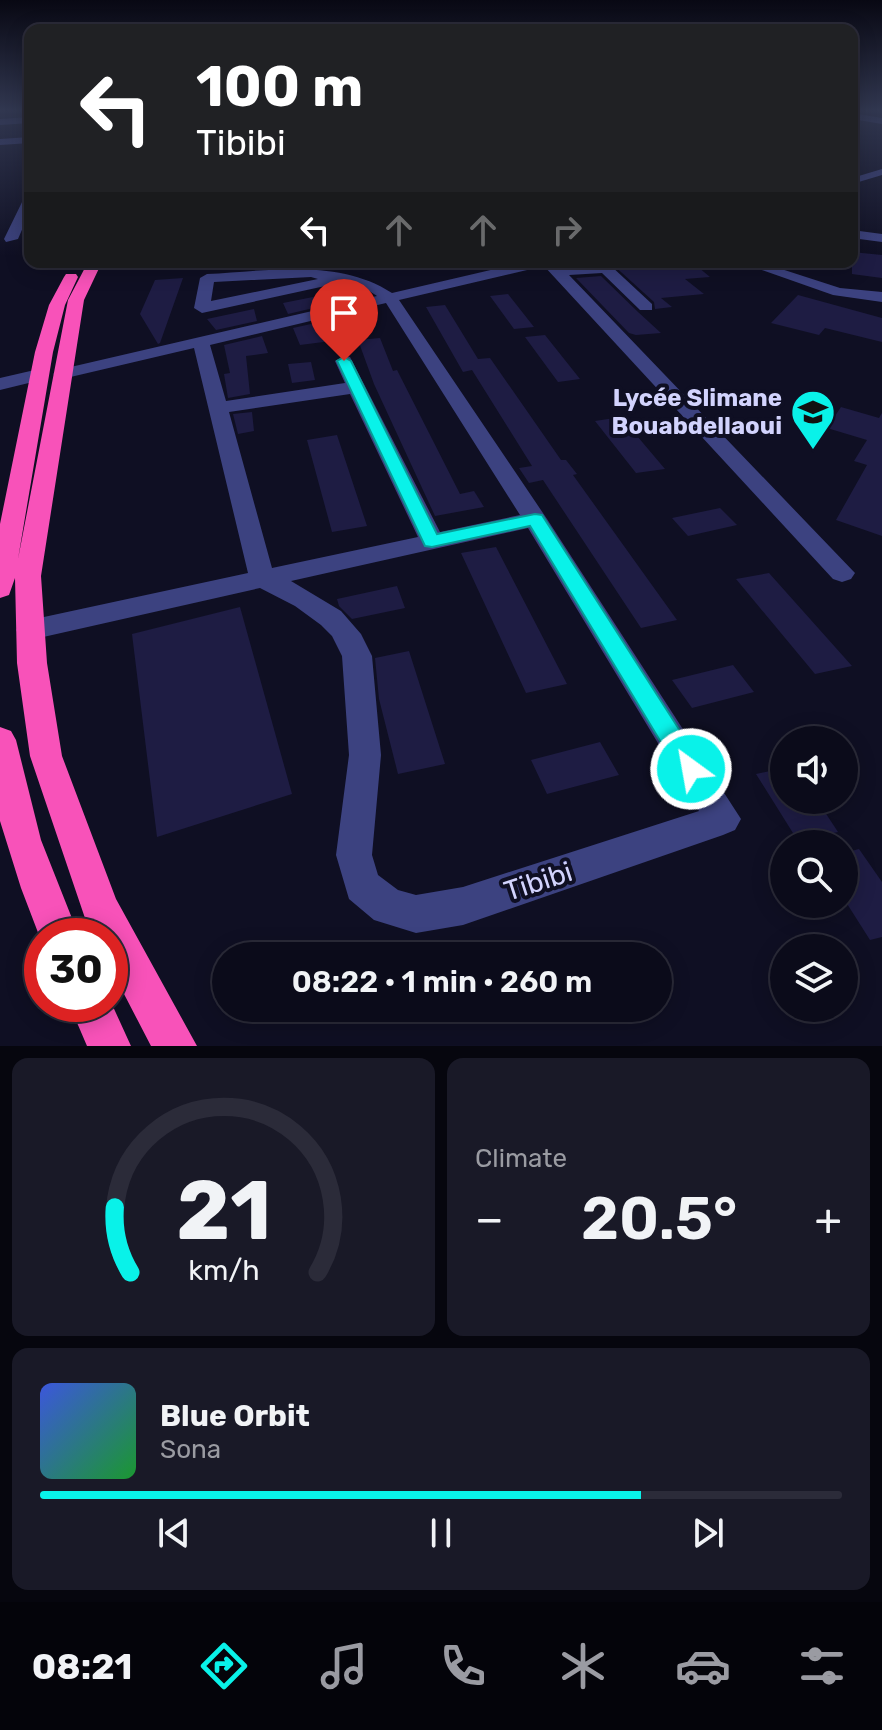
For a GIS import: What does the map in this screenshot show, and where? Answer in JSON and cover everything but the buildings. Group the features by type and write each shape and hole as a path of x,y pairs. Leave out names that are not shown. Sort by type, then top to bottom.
{"highway":[{"path":"78,268 57,305 28,576 32,663 46,756 101,910 175,1046"},
{"path":"0,589 50,375 76,300 92,268"},
{"path":"0,740 8,790 37,888 51,918"},
{"path":"98,1022 109,1046"}],"street":[{"path":"858,179 882,172"},
{"path":"858,182 882,185"},
{"path":"5,238 24,208"},
{"path":"858,235 882,238"},
{"path":"301,268 339,279 435,288"},
{"path":"0,384 535,268"},
{"path":"553,268 842,573"},
{"path":"605,268 646,307"},
{"path":"764,268 838,292 882,297"},
{"path":"311,273 207,278 202,308 339,279"},
{"path":"367,283 390,298"},
{"name":"Tibibi","path":"262,579 294,592 335,622 352,640 357,656 365,755 354,855 362,886 388,906 416,914 463,906 723,819 535,519 390,298"},
{"path":"201,342 262,579"},
{"path":"344,361 432,541"},
{"path":"218,408 356,387"},
{"path":"30,630 535,519"}],"place":[{"name":"Lycée Slimane Bouabdellaoui","path":"813,451"}],"route":[{"path":"344,361 432,541 535,519 691,769"}]}
